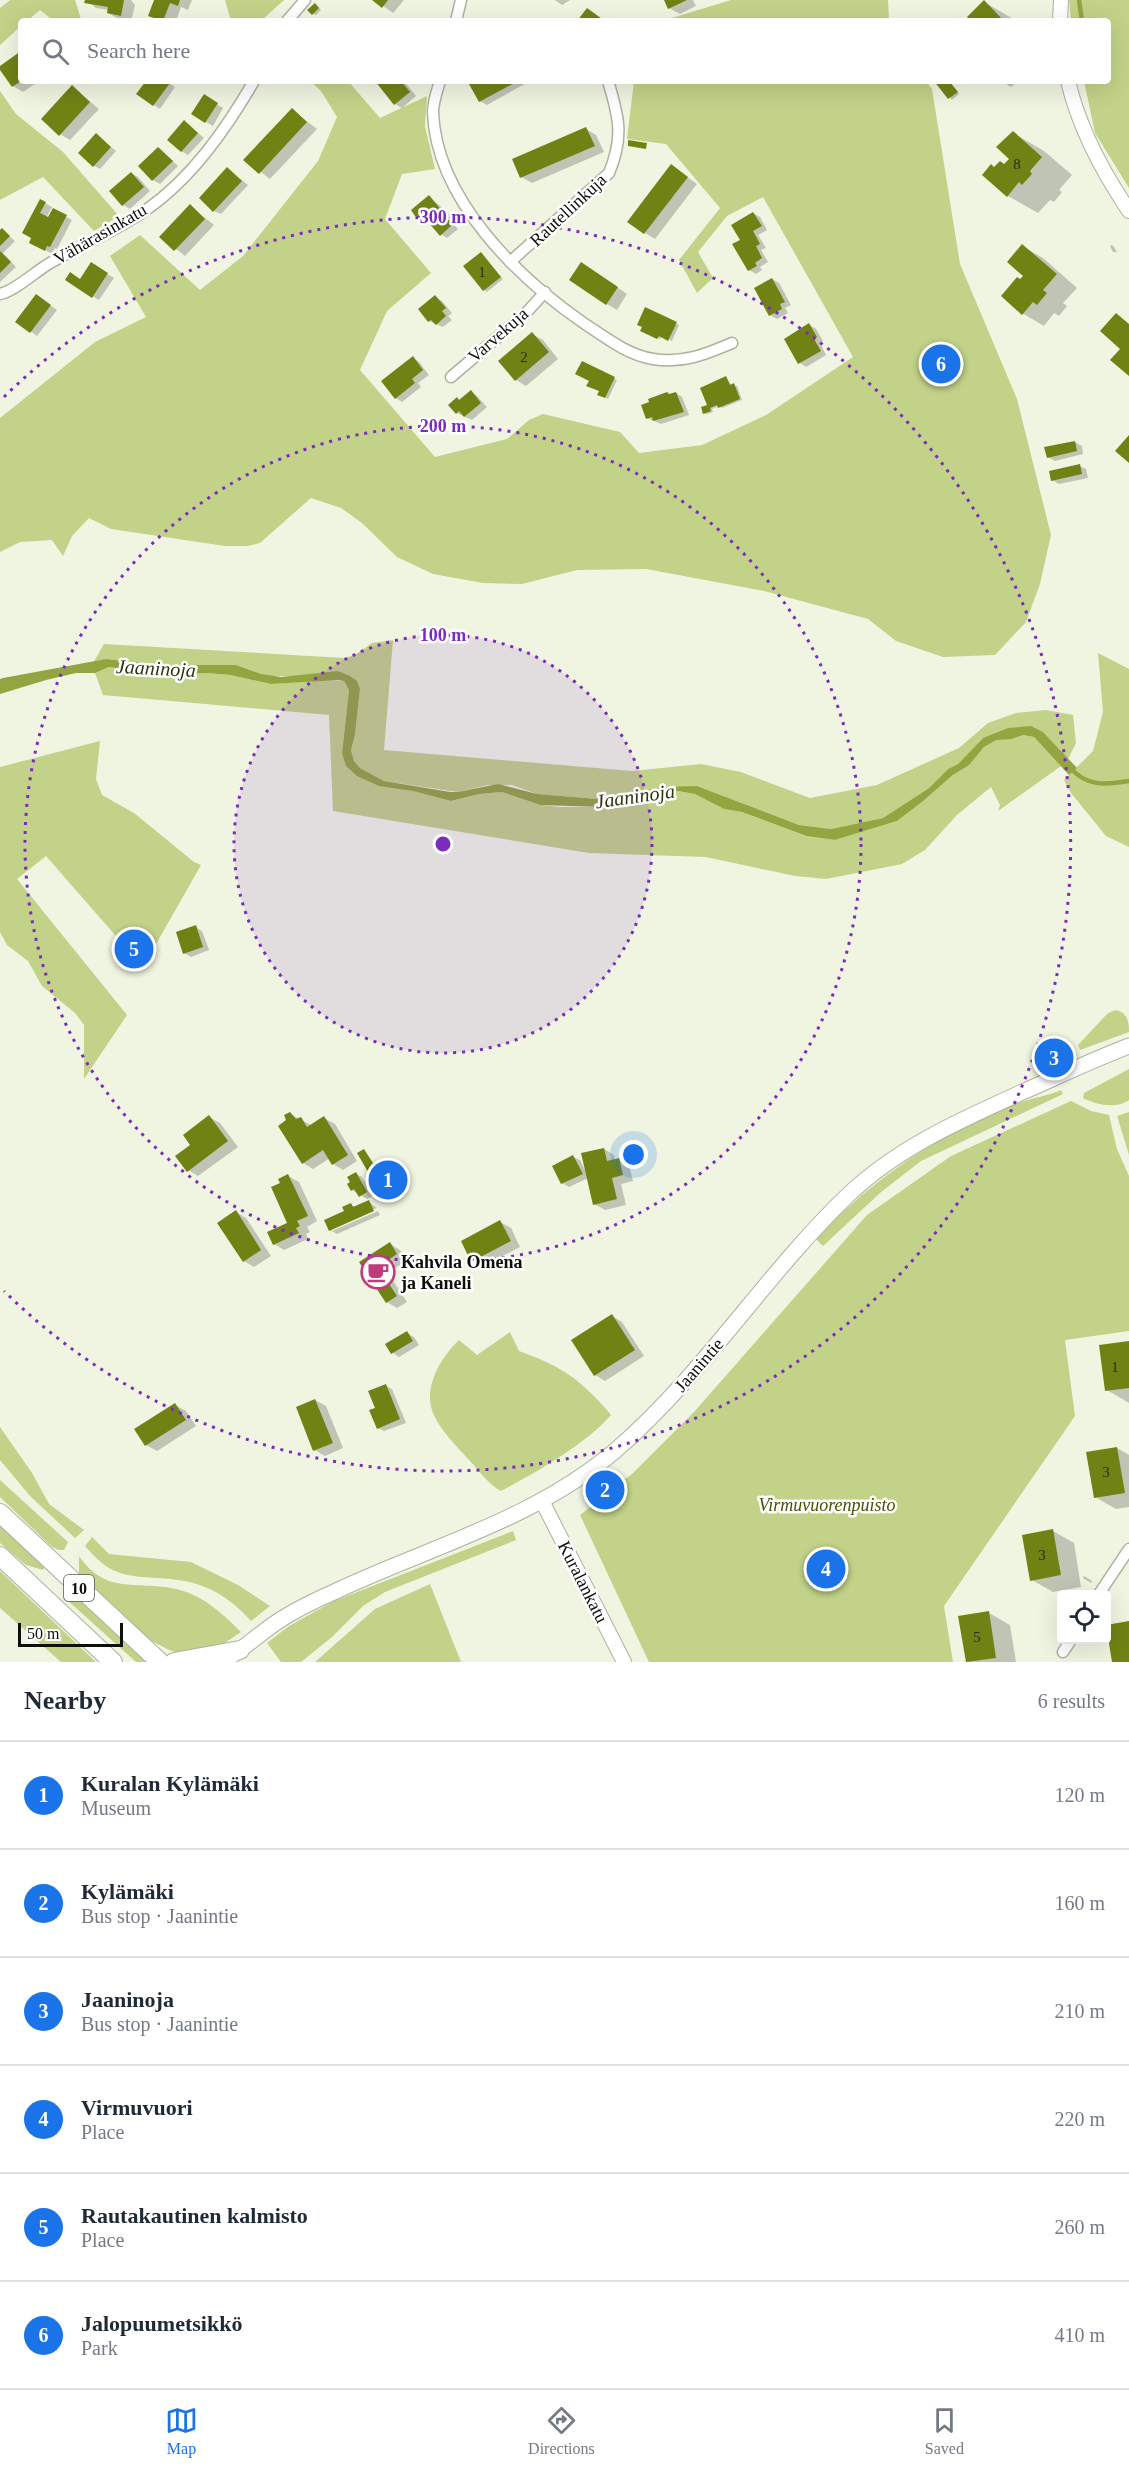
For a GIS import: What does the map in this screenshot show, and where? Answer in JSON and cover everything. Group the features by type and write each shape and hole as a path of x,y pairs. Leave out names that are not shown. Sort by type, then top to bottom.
{"highway":[{"name":"10","path":"0,1513 160,1662"},
{"name":"10","path":"0,1556 113,1662"},
{"path":"174,1662 236,1656"}],"main road":[{"name":"Jaanintie","path":"223,1662 236,1656 261,1633 301,1608 542,1501 615,1451 681,1388 793,1252 848,1194 888,1162 957,1122 1129,1046"}],"street":[{"path":"290,18 305,0"},
{"path":"457,18 461,0"},
{"path":"1060,0 1060,18"},
{"name":"Vähärasinkatu","path":"1,297 52,262 94,242 147,209 188,173 217,138 252,84"},
{"path":"439,84 433,111 442,157 469,210 510,262 566,311 624,349 651,359 692,359 732,343"},
{"name":"Rautellinkuja","path":"510,262 609,172 617,153 619,115 609,84"},
{"path":"1069,84 1084,131 1103,169 1129,211"},
{"name":"Varvekuja","path":"451,377 526,313 545,292"},
{"name":"Kuralankatu","path":"542,1501 624,1662"},
{"path":"1103,1590 1129,1549"},
{"path":"1063,1652 1068,1644"}],"green space":[{"path":"10,0 75,0 81,18 50,18 40,10 31,18 18,18 18,29 0,45 0,8"},
{"path":"225,0 284,0 264,18 230,18"},
{"path":"731,0 888,0 889,18 672,18"},
{"path":"1069,0 1129,0 1129,188 1095,133 1085,84 1111,84 1111,18 1071,18"},
{"path":"313,84 351,84 380,118 427,96 425,126 435,169 402,174 385,219 431,273 387,311 360,370 435,457 507,439 529,420 543,414 620,432 639,453 702,445 766,415 853,357 763,197 727,216 698,252 713,278 697,293 679,260 720,208 666,144 627,139 634,84 928,84 932,89 960,264 1017,399 1051,535 1040,584 1026,622 995,655 943,657 896,641 868,619 764,591 646,569 577,570 522,584 483,583 433,574 397,557 362,523 341,508 311,498 260,543 248,546 225,546 111,529 89,518 72,536 63,556 52,540 20,542 0,552 0,418 95,342 146,317 110,256 140,235 200,290 243,256 318,161 337,117 321,91"},
{"path":"0,91 16,114 63,152 119,216 94,231 43,177 0,200"},
{"path":"393,640 384,750 632,771 701,764 741,772 810,798 877,785 959,748 988,723 1016,713 1046,710 1073,715 1076,743 1068,759 1043,732 983,738 958,764 948,769 929,788 883,818 831,829 799,825 697,786 598,799 537,794 512,785 488,785 458,792 384,781 360,768 354,761 351,750 360,689 350,676 269,676 236,665 163,665 106,659 93,663 104,644 344,658 355,655 372,643"},
{"path":"1098,653 1129,669 1129,847 1106,836 1071,793 1064,780 1093,751 1103,712"},
{"path":"109,667 169,675 207,673 230,675 271,684 344,681 349,690 342,753 357,776 451,801 479,794 502,792 540,805 602,807 678,791 695,794 724,809 742,812 805,836 835,840 897,821 968,765 984,747 996,739 1012,739 1023,735 1034,737 1061,766 998,811 1000,805 991,787 957,815 925,850 902,864 826,879 795,876 706,857 589,853 333,811 329,715 103,695 95,673"},
{"path":"100,741 96,779 102,795 134,813 194,862 201,865 143,967 46,856 17,879 127,1015 84,1079 84,1025 75,1013 42,986 28,961 7,945 0,932 0,767"},
{"path":"1115,1010 1127,1018 1129,1032 1080,1050 1078,1045 1107,1014"},
{"path":"1129,1069 1129,1100 1124,1103 1106,1105 1083,1098 1084,1093"},
{"path":"1061,1090 1063,1094 921,1161 880,1193 823,1246 816,1239 855,1201 920,1152 992,1114 1018,1103"},
{"name":"Virmuvuorenpuisto","path":"1071,1101 1091,1111 1109,1115 1117,1149 1129,1176 1129,1331 1065,1340 1075,1416 944,1606 953,1662 649,1662 580,1515 633,1473 694,1412 867,1215 951,1156"},
{"path":"1129,1112 1129,1155 1117,1116"},
{"path":"510,1332 519,1351 547,1362 570,1375 611,1415 574,1447 501,1491 485,1478 443,1430 432,1410 430,1391 440,1363 459,1340 477,1355"},
{"path":"0,1427 32,1473 49,1504 84,1530 75,1538 31,1497 0,1460"},
{"path":"0,1480 68,1542 64,1550 51,1546 0,1497"},
{"path":"0,1524 45,1566 43,1570 26,1565 0,1543"},
{"path":"513,1531 516,1540 385,1592 363,1606 332,1637 301,1662 281,1662 267,1643 289,1626 334,1601"},
{"path":"92,1537 109,1554 191,1562 238,1585 270,1606 251,1621 231,1602 210,1589 186,1581 118,1572 101,1563 85,1546"},
{"path":"79,1556 90,1569 112,1582 165,1587 198,1597 241,1632 222,1645 179,1653 169,1650 150,1640 79,1573"},
{"path":"0,1571 96,1662 61,1662 0,1608"},
{"path":"430,1584 461,1662 315,1662 375,1609"},
{"path":"68,1588 148,1662 136,1662 66,1599 64,1590"}],"water":[{"path":"106,659 163,665 236,665 262,674 281,677 338,671 357,681 360,689 351,750 354,761 360,768 384,781 450,792 498,784 537,794 598,799 663,787 697,786 799,825 831,829 883,818 929,788 948,769 958,764 983,738 1008,728 1031,726 1043,732 1077,768 1069,775 1034,737 1023,735 1012,739 996,740 984,747 969,765 953,775 897,821 835,840 806,836 742,812 724,809 695,794 678,791 602,807 540,805 502,792 479,794 451,801 413,791 379,786 357,776 346,766 342,753 349,690 344,681 271,684 230,675 207,673 169,675 109,667 95,673 76,673 46,680 0,694 0,679 3,678"}],"building":[{"path":"85,0 124,0 121,16 107,13 108,7 84,3"},
{"path":"154,0 180,0 178,6 170,3 164,18 148,16"},
{"path":"372,0 388,0 382,8"},
{"path":"664,0 687,0 668,9"},
{"path":"984,0 1001,18 968,18"},
{"path":"315,3 319,8 312,15 307,10"},
{"path":"587,8 601,18 579,18"},
{"path":"18,53 18,83 12,87 0,70 0,66"},
{"path":"144,84 169,84 153,106 136,94"},
{"path":"377,84 403,84 410,92 394,105"},
{"path":"469,84 512,84 479,102"},
{"path":"936,84 951,84 958,92 948,99"},
{"path":"72,85 90,102 59,136 41,119"},
{"path":"204,94 218,103 205,123 191,114"},
{"path":"292,108 307,122 259,174 243,160"},
{"path":"184,120 198,133 181,152 167,140"},
{"path":"586,127 595,146 520,178 512,159"},
{"path":"1013,131 1042,157 1030,171 1032,174 1022,185 1019,182 1007,197 982,175 991,164 994,167 1000,161 1004,164 1009,159 996,147"},
{"path":"96,133 111,147 93,167 78,153"},
{"path":"628,140 647,143 646,149 628,146"},
{"path":"158,147 173,161 152,181 138,166"},
{"path":"671,164 688,177 644,234 627,222"},
{"path":"227,167 242,181 213,212 199,198"},
{"path":"131,172 144,187 122,206 109,191"},
{"path":"429,195 442,211 444,209 446,212 444,214 452,225 440,236 428,222 415,216 411,210"},
{"path":"40,199 46,202 40,213 48,217 53,208 67,215 50,247 47,246 45,251 29,243 31,238 22,233"},
{"path":"190,204 205,219 174,251 159,237"},
{"path":"753,212 762,226 753,231 760,244 756,246 762,258 755,263 757,266 748,271 732,244 740,240 731,225"},
{"path":"2,228 10,236 0,246 0,230"},
{"path":"1022,244 1057,274 1043,290 1047,293 1037,305 1033,302 1022,315 1001,296 1017,277 1020,279 1023,276 1007,262"},
{"path":"0,251 11,262 0,273"},
{"path":"481,252 501,277 483,291 463,266"},
{"path":"91,262 108,273 92,298 65,280 70,272 80,279"},
{"path":"581,262 618,287 606,305 569,280"},
{"path":"772,278 785,302 780,304 782,309 769,316 754,288"},
{"path":"36,294 51,305 30,333 15,322"},
{"path":"435,295 446,308 442,311 446,316 436,325 431,320 428,322 418,309"},
{"path":"645,307 677,322 668,341 659,336 657,339 640,331 642,327 637,325"},
{"path":"1116,313 1129,324 1129,376 1110,360 1120,349 1100,331"},
{"path":"809,323 817,337 814,339 821,351 798,364 784,339"},
{"path":"532,332 549,352 515,381 498,361"},
{"path":"413,356 423,370 412,379 415,383 395,399 381,381"},
{"path":"582,361 615,377 605,398 597,395 599,391 586,386 589,381 575,374"},
{"path":"726,376 730,385 734,383 740,399 718,408 717,405 710,408 711,411 703,414 701,407 707,405 700,388"},
{"path":"471,390 481,403 464,417 459,411 456,414 448,405 457,397 459,400"},
{"path":"667,392 669,394 676,392 684,412 653,421 652,417 646,419 641,405 649,402 648,399"},
{"path":"1129,435 1129,463 1115,451"},
{"path":"1075,441 1077,451 1047,458 1044,447"},
{"path":"1080,464 1082,474 1051,481 1049,471"},
{"path":"196,925 203,947 183,954 176,932"},
{"path":"290,1112 296,1119 301,1117 307,1127 324,1116 348,1155 332,1165 323,1150 302,1164 278,1126 286,1120 284,1115"},
{"path":"209,1115 228,1141 187,1172 175,1156 190,1145 183,1135"},
{"path":"604,1148 607,1161 619,1158 623,1175 612,1178 617,1199 593,1205 581,1153"},
{"path":"364,1149 376,1168 368,1172 357,1153"},
{"path":"573,1155 583,1174 561,1184 552,1166"},
{"path":"356,1172 367,1192 359,1197 354,1189 351,1191 347,1184 350,1182 347,1177"},
{"path":"288,1174 308,1216 297,1221 300,1226 296,1228 299,1233 273,1245 267,1232 287,1223 271,1187 280,1183 278,1179"},
{"path":"369,1200 374,1211 329,1231 324,1220 344,1211 342,1207 351,1203 353,1207"},
{"path":"236,1210 261,1250 243,1262 217,1223"},
{"path":"500,1220 511,1241 471,1262 461,1241"},
{"path":"390,1242 397,1254 378,1267 397,1296 386,1303 359,1262"},
{"path":"612,1314 635,1350 594,1376 571,1340"},
{"path":"407,1331 413,1341 391,1354 385,1344"},
{"path":"1129,1341 1129,1388 1105,1391 1099,1345"},
{"path":"386,1384 400,1419 377,1429 369,1410 375,1408 368,1391"},
{"path":"315,1399 333,1443 313,1451 296,1407"},
{"path":"175,1403 186,1420 145,1446 134,1429"},
{"path":"1117,1447 1125,1493 1094,1498 1086,1452"},
{"path":"1053,1529 1061,1575 1030,1581 1022,1535"},
{"path":"989,1611 996,1658 966,1662 958,1616"},
{"path":"1129,1621 1129,1662 1112,1662 1109,1644 1111,1644 1111,1624"}],"waterway":[{"path":"1079,0 1082,18"},
{"name":"Jaaninoja","path":"1069,766 1082,778 1096,783 1129,781"}],"place":[{"name":"Jalopuumetsikkö","path":"941,364"},
{"name":"Rautakautinen kalmisto","path":"134,949"},
{"name":"Jaaninoja","path":"1054,1058"},
{"name":"Kuralan Kylämäki","path":"388,1180"},
{"name":"Kahvila Omena ja Kaneli","path":"378,1272"},
{"name":"Kylämäki","path":"605,1490"},
{"name":"Virmuvuori","path":"826,1569"}]}
